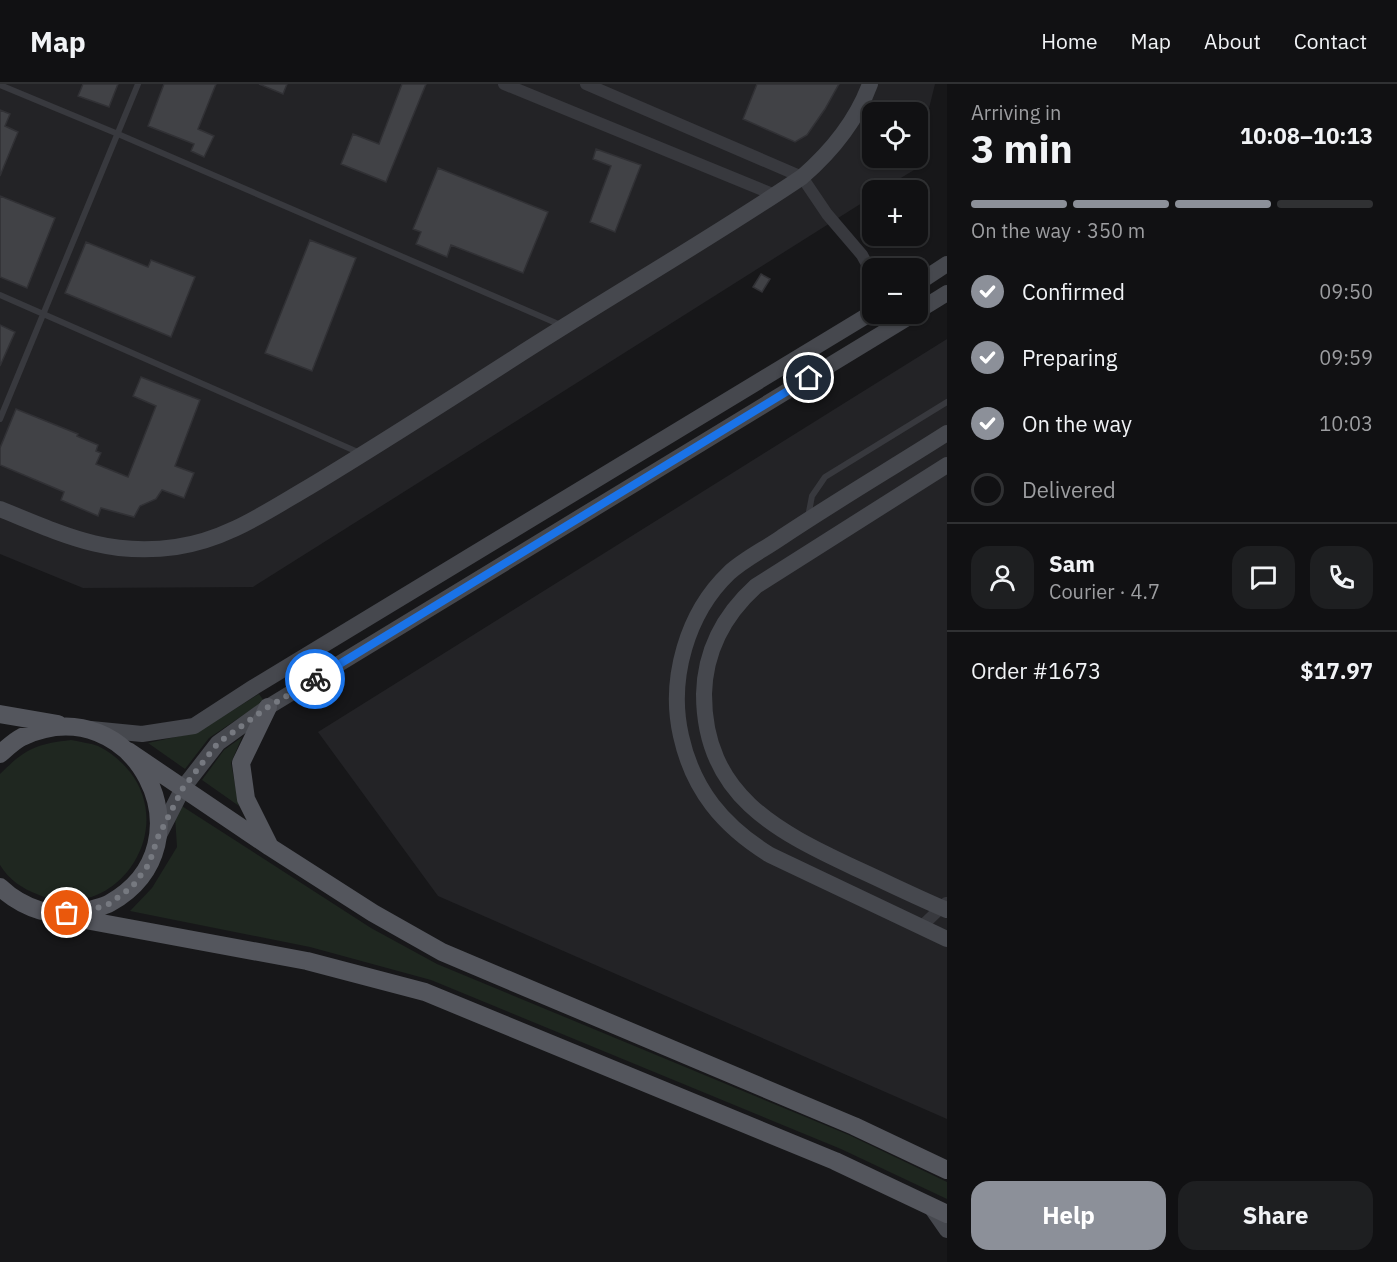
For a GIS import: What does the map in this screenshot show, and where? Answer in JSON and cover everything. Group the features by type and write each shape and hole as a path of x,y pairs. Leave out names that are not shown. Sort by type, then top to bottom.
{"main road":[{"path":"268,707 241,763 246,799 270,847"},
{"path":"0,714 83,728 107,736 270,847 373,913 442,952 854,1126 947,1170"},
{"path":"0,754 21,738 51,728 83,728"},
{"path":"53,914 82,913 109,904 132,887 149,864 158,837 158,805 148,775 128,751"},
{"path":"4,892 32,908 53,914 307,961 425,992 835,1161 939,1210"}],"street":[{"path":"504,84 775,195"},
{"path":"586,84 802,177 827,214 864,258"},
{"path":"0,509 85,543 141,550 197,544 232,532 363,454 802,177 824,158 840,138 855,117 870,84"},
{"path":"928,276 947,264"},
{"path":"928,305 947,293"},
{"path":"83,728 142,734 194,726 254,687 862,319"},
{"path":"856,323 869,341"},
{"path":"158,837 183,788 218,743 268,707 897,324"},
{"path":"947,433 808,519 730,572 712,593 697,617 686,642 676,696 678,724 684,751 694,777 708,801 747,841 770,855 947,939"},
{"path":"921,927 945,906 827,855 769,823 736,792 714,752 704,708 704,686 711,653 725,622 738,603 756,586 947,465"},
{"path":"808,519 825,542"},
{"path":"939,1210 947,1230"}],"lane":[{"path":"0,419 138,84"},
{"path":"0,85 563,326"},
{"path":"0,295 363,454"},
{"path":"808,519 812,496 825,477 947,402"}],"shaded area":[{"path":"0,84 935,84 928,112 928,102 862,102 862,168 914,168 914,170 898,180 862,180 862,203 253,587 83,588 0,554"},
{"path":"947,339 947,1119 438,896 318,732"},
{"path":"259,694 264,701 209,738 185,769 148,743 198,732"},
{"path":"242,737 231,763 239,806 202,780 224,750"},
{"path":"71,740 98,746 127,768 143,796 146,822 142,846 130,868 113,886 91,897 66,901 27,890 12,880 0,865 0,774 32,749 49,743"},
{"path":"174,801 371,928 437,964 849,1135 947,1182 947,1199 841,1149 431,980 310,947 130,911 152,888 177,847"}],"building":[{"path":"83,84 118,84 109,107 78,96"},
{"path":"164,84 216,84 198,129 214,136 204,157 191,151 194,144 148,126"},
{"path":"259,84 287,84 283,94"},
{"path":"402,84 426,84 386,182 341,164 353,134 379,144"},
{"path":"757,84 839,84 807,135 795,142 743,119"},
{"path":"0,110 10,114 5,126 18,132 0,176"},
{"path":"596,149 641,165 615,232 590,222 611,166 593,159"},
{"path":"438,168 548,212 523,273 451,245 447,257 416,244 421,232 413,229"},
{"path":"0,196 55,218 27,288 0,277"},
{"path":"310,240 356,258 312,371 265,353"},
{"path":"86,242 148,267 151,260 195,277 171,337 65,293"},
{"path":"761,274 770,279 762,292 753,287"},
{"path":"0,325 15,332 0,366"},
{"path":"141,377 200,400 175,466 194,473 184,498 162,490 156,499 140,506 134,517 101,508 98,516 61,500 64,492 0,465 0,448 16,409 78,434 77,436 98,445 96,451 101,453 96,464 128,477 156,406 133,396"}],"way so far":[{"path":"67,913 82,913 109,904 132,887 149,864 158,837 183,788 218,743 268,707 315,679"}],"route":[{"path":"315,679 809,378"}]}
